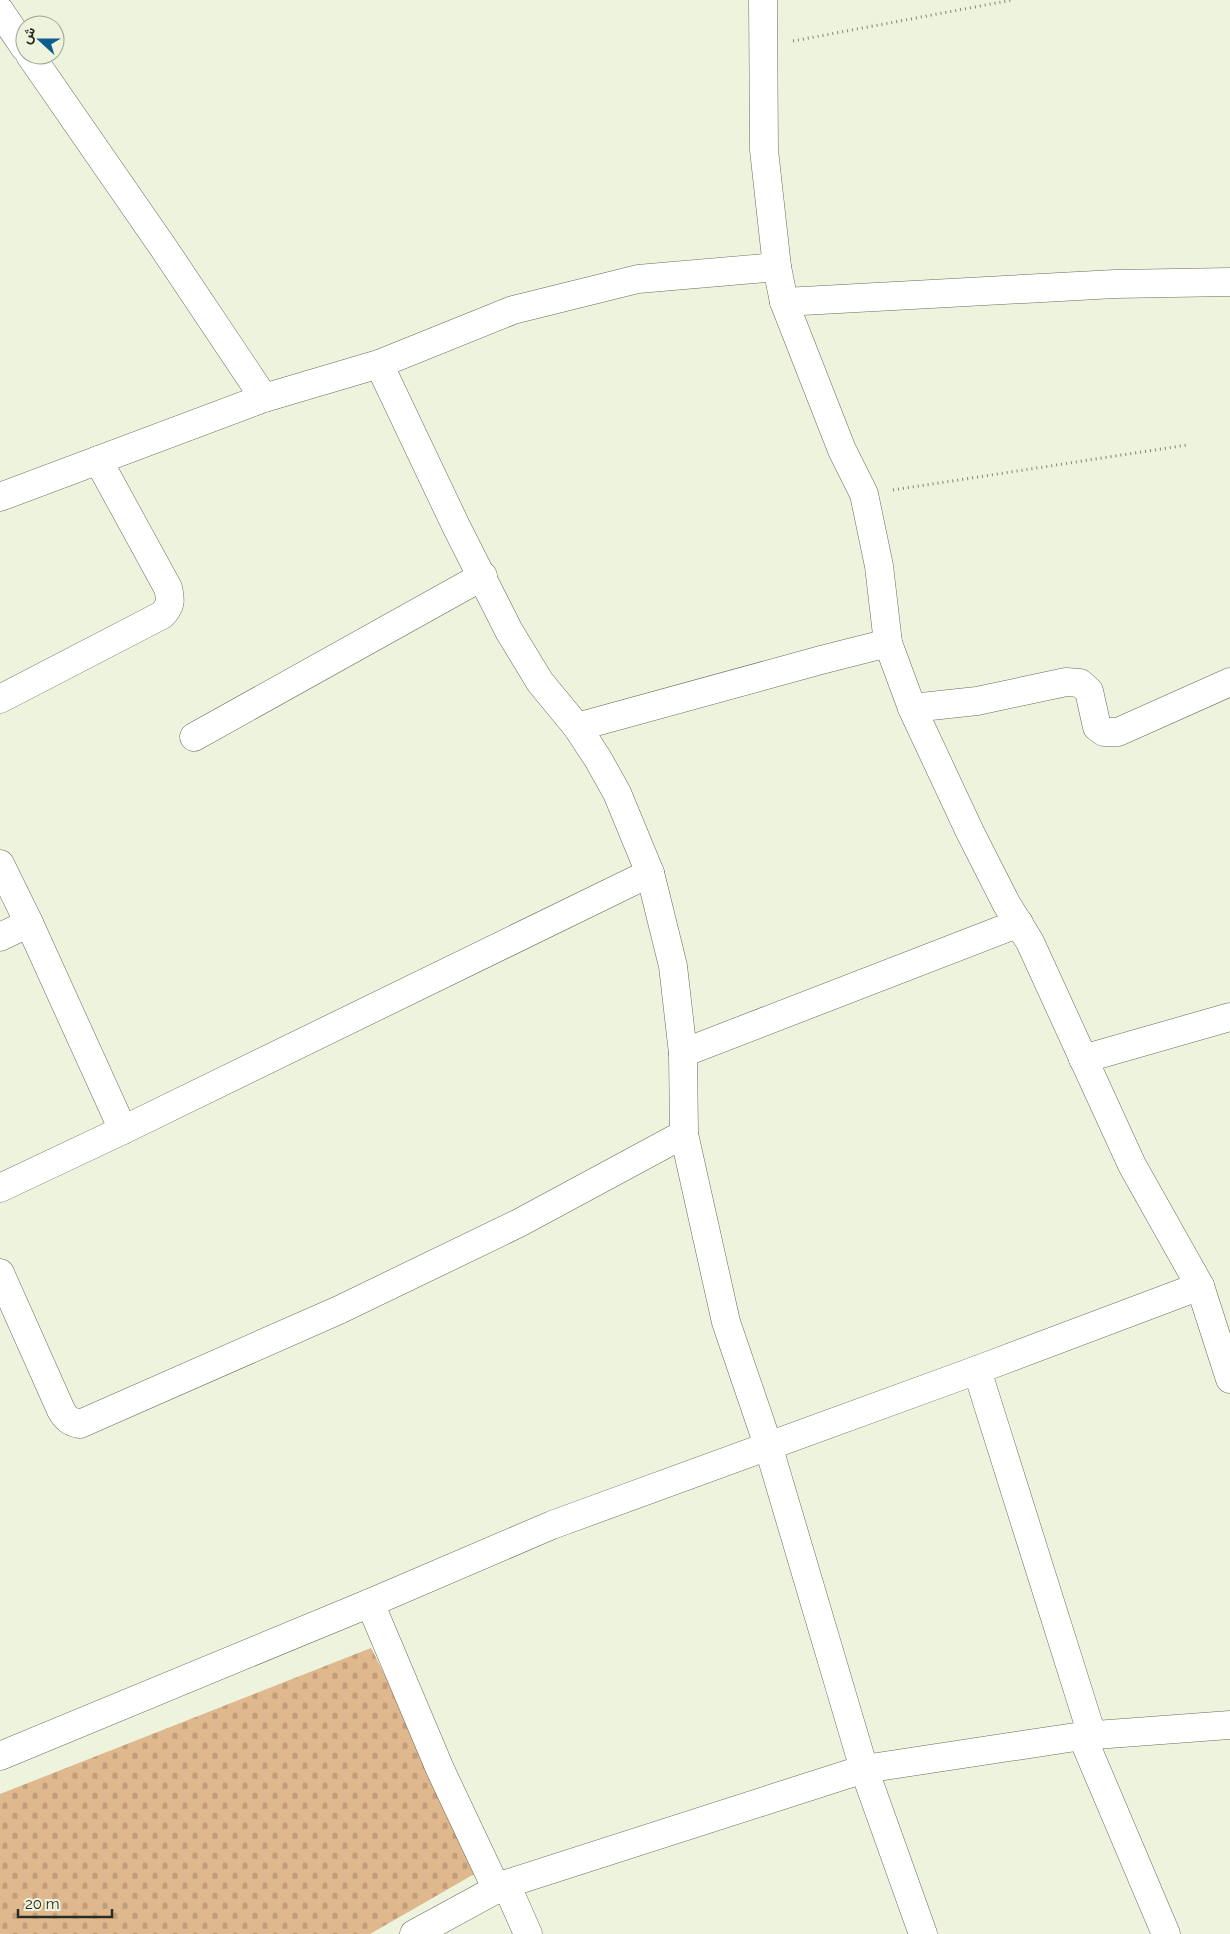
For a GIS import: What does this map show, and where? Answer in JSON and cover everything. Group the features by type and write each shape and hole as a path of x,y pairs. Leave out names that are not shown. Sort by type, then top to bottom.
{"street":[{"path":"763,0 764,150 777,267 784,302 842,450 864,494 879,566 888,643 912,708 970,832 1006,903 1030,942 1132,1165 1200,1286 1230,1379"},
{"path":"0,11 15,33"},
{"path":"37,65 165,250 264,398"},
{"path":"0,497 264,398 379,364 513,310 638,279 777,267"},
{"path":"784,302 1115,284 1230,282"},
{"path":"379,364 456,526 509,631 540,682 577,727 598,759 617,793 650,873 673,966 683,1053 684,1134 726,1322 768,1445 864,1769 923,1934"},
{"path":"0,699 162,615 169,608 171,599 168,588 98,460"},
{"path":"194,737 482,576"},
{"path":"577,727 888,643"},
{"path":"912,708 977,701 1066,682 1080,683 1089,691 1097,727 1104,732 1118,732 1230,682"},
{"path":"0,864 29,922 123,1130"},
{"path":"0,1188 650,873"},
{"path":"0,937 29,922"},
{"path":"683,1053 1019,923"},
{"path":"1083,1059 1230,1017"},
{"path":"0,1272 60,1410 66,1418 80,1424 339,1310 519,1223 684,1134"},
{"path":"0,1756 370,1603 552,1524 977,1370 1200,1286"},
{"path":"977,1370 1087,1735 1166,1934"},
{"path":"370,1603 440,1769 501,1887 528,1934"},
{"path":"414,1934 501,1887 864,1769 1087,1735 1230,1725"}],"path":[{"path":"762,47 1012,0"},
{"path":"864,494 1187,445"}],"green space":[{"path":"371,1648 483,1869 370,1934 0,1934 0,1794"}]}
